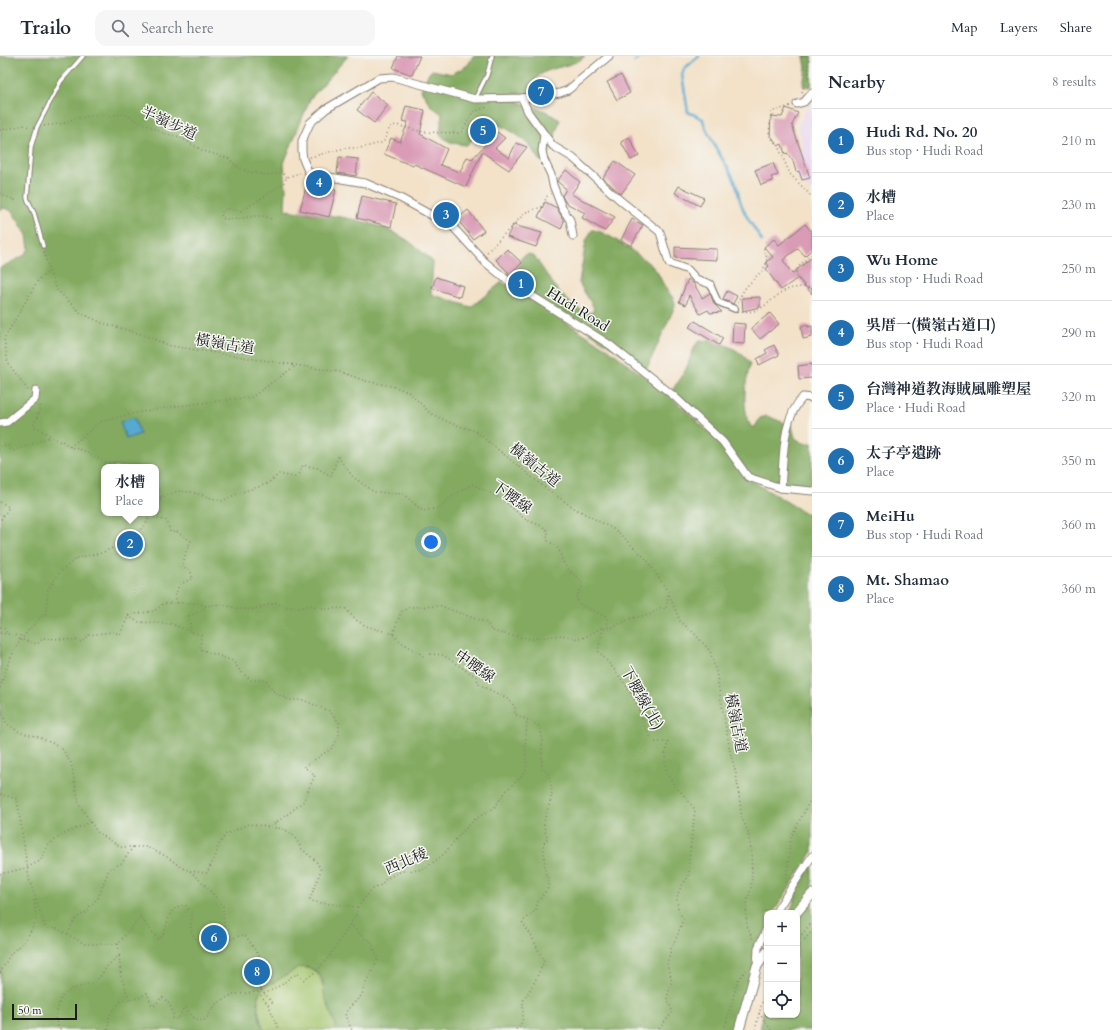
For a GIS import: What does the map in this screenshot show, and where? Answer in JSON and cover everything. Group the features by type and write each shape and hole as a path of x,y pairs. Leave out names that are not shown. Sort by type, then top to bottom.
{"street":[{"path":"308,171 303,159 302,142 310,124 326,109 379,78 393,77 475,99 500,100 522,98 560,93 568,90 609,56"},
{"path":"797,104 804,102 812,93"},
{"path":"522,98 528,112 553,146 573,158 621,201 660,232 669,263 688,270 696,279 710,284 718,302 735,309"},
{"path":"544,134 542,151 544,160 551,175 553,185 562,208 570,220 573,236"},
{"name":"Hudi Road","path":"308,171 321,177 365,183 400,198 453,227 485,262 507,280 610,345 675,397 723,442 748,477 781,488 812,491"},
{"path":"0,423 7,422 35,399 36,390"},
{"path":"781,488 787,427 796,404 803,397 812,398"},
{"path":"777,910 785,895 812,856"},
{"path":"799,910 812,894"},
{"path":"739,1030 757,966 758,948 764,935"},
{"path":"757,966 764,956"}],"lane":[{"path":"43,246 34,213 27,198 31,147 37,129 61,81 83,56"},
{"path":"475,99 487,75 492,56"}],"path":[{"path":"808,56 808,74 797,104 771,112 769,135 778,146 790,174 812,197"},
{"path":"303,159 345,148 360,148 381,143 384,141 390,127 396,125 423,132 458,133 462,131 473,112 500,100"},
{"name":"半嶺步道","path":"0,130 25,125 37,129 65,123 72,118 100,114 109,116 124,114 163,132 180,137 203,151 228,158 238,167 249,172 267,175 282,174 287,177"},
{"path":"271,218 260,216 237,221 222,218 221,215 223,210 229,209 242,211 283,184 287,177 308,171"},
{"path":"484,255 526,212 542,207 553,185"},
{"path":"0,194 15,200 14,202"},
{"name":"橫嶺古道","path":"43,246 49,271 57,290 81,313 102,323 141,334 171,346 244,356 295,366 340,372 366,381 396,387 410,393 430,413 448,422 476,431 520,469 568,504 617,531 648,560 668,592 680,621 710,651 716,672 731,756 736,773 742,818 748,832 751,850 752,874 751,889 747,901 747,926 758,948"},
{"path":"763,247 766,257 764,270 741,294 735,309 746,312 755,311 766,306 787,289 804,286"},
{"path":"812,254 799,266 796,272 797,280 804,286 812,289"},
{"path":"49,271 38,280 4,339 8,363 41,408 33,426 40,428 50,437 61,442 62,441 70,447 82,450 108,464"},
{"path":"70,447 100,422 170,407 252,397 295,366"},
{"path":"0,446 7,445 13,451 50,437"},
{"name":"下腰線","path":"159,498 178,490 191,492 222,501 239,493 267,484 279,474 298,478 303,465 317,468 331,476 338,457 353,477 374,492 403,494 423,511 439,508 447,500 472,484 502,499 526,520 542,526 548,531 547,540 558,546 567,568 578,576 583,585 576,598 582,605 607,617 608,629"},
{"path":"0,502 9,507 0,521"},
{"path":"0,688 20,639 46,613 48,589 62,570 77,558 101,554 129,541 146,524 149,516"},
{"path":"154,516 167,522 170,532 177,532 191,541 187,549 182,568 190,570 192,578 179,585 174,596 177,603"},
{"path":"393,634 400,612 409,607 441,606 470,615 487,623 491,630 499,633 532,640 544,636 562,635 578,639 603,628 608,629 632,618 649,615 660,608 666,609 668,592"},
{"name":"中腰線","path":"128,616 154,611 163,604 177,603 196,603 206,606 220,604 240,609 253,609 276,603 299,608 309,605 327,609 345,608 356,620 366,626 393,634 398,640 415,648 423,656 430,654 443,655 476,677 479,684 509,700 515,707 516,714 537,725 541,731 543,742 541,758 542,769 548,773 551,785 551,798 543,823 544,832 548,838 544,844 544,854 545,872 549,881 548,888 537,903 536,910 522,922 532,937 544,962 523,1001 523,1018 520,1027 515,1030"},
{"path":"191,632 189,616 202,610 206,606"},
{"path":"20,639 37,644 44,638 75,640 82,642 88,635 112,632 120,634 128,616 138,622 171,624 201,635 200,649 232,661 241,672 251,680 266,680 275,693 289,700 303,700 329,711 339,722 340,736 332,748 304,767 315,775 302,802 270,827"},
{"path":"0,627 5,629 7,633"},
{"name":"下腰線(北)","path":"603,628 598,651 618,673 635,701 646,732 655,742 668,742 664,759 666,775 688,798 695,810 689,859 689,876 678,890 677,907 682,919 667,965 672,981 667,998 673,1012 658,1030"},
{"path":"0,633 22,636"},
{"path":"0,711 7,724 21,733 36,736 61,747 71,763 79,804 97,832 121,848 146,847 166,856 182,868 208,873 216,856 218,846 226,834 231,830 248,824 284,829 293,834 302,849 316,861 321,870 310,899 314,902 358,906"},
{"name":"西北稜","path":"264,994 298,974 303,980 310,977 322,964 350,924 358,906 370,890 381,885 387,878 402,871 418,870 427,867 444,854 460,834 474,820 494,808 506,791 522,776 527,768 525,747 527,721"},
{"path":"0,794 18,799 26,868 34,900 36,918 24,942 11,953 0,973"},
{"path":"785,895 787,861 791,837 812,797"},
{"path":"0,874 26,868 40,861 48,845 60,836 91,822"},
{"path":"68,934 72,923 78,915 87,912 90,906 98,898 109,869 122,864 133,847"},
{"path":"188,870 207,887 222,906 224,942"},
{"path":"29,879 45,926 58,929 85,944 118,944"},
{"path":"118,944 140,917 156,937 160,938 172,911 177,906 185,905 192,913 190,928 195,940 209,948 212,949 224,942 245,935 266,966 261,990 273,1003"},
{"path":"800,937 812,921"},
{"path":"350,924 364,938 371,941 378,959 364,986 362,995 347,1010 345,1016 352,1030"},
{"path":"800,946 812,931"},
{"path":"118,944 121,977 130,1000"},
{"path":"60,1030 55,1019 61,997 72,988 89,984 99,978 108,965 120,954"},
{"path":"724,1030 738,980 742,973 749,967 757,966"},
{"path":"108,1030 109,1016 121,1001 139,998 147,993 151,1004 155,1005 162,997 166,1000 173,1012 173,1019 179,1018 183,1009 186,1008 194,1018 202,1021 206,1019 216,1004 233,994 257,992 261,990"},
{"path":"257,992 269,1006 280,1030"},
{"path":"755,1030 764,995"},
{"path":"759,1013 771,1030"}],"shaded area":[{"path":"812,99 812,193 800,180 797,174 797,164 802,153 803,145 798,126"}],"green space":[{"path":"0,56 348,56 310,99 284,163 286,190 285,210 348,218 379,226 407,240 433,262 431,294 471,307 502,282 607,348 672,398 721,443 747,478 812,517 812,853 775,910 764,910 764,935 734,1030 336,1030 334,1020 325,997 322,978 314,970 308,967 303,967 298,968 267,986 259,994 258,1007 264,1030 0,1030 0,268 23,256 29,249 27,235 12,211 4,208 0,211"},
{"path":"473,56 585,56 574,63 544,72 538,76 535,81 534,94 516,101 545,111 560,120 547,157 540,161 526,143 516,134 486,120 467,145 449,141 440,134 442,114 431,106 421,90 428,74 432,70 452,74 468,65"},
{"path":"804,56 812,56 811,87 803,86 806,68"},
{"path":"592,230 598,231 615,239 649,264 656,270 666,289 674,300 675,306 647,368 643,368 509,278 506,274 522,257 528,254 534,256 551,281 566,299 583,311 592,313 594,308 579,283 586,241"},
{"path":"699,340 728,346 740,353 750,364 745,388 745,404 751,427 755,427 760,418 767,416 792,426 795,438 803,443 812,443 812,488 784,485 750,475 725,441 673,392 675,386 684,374"},
{"path":"812,865 812,1030 760,1030 764,1008 764,1018 800,1018 800,910 791,910 800,883"},
{"path":"301,967 308,968 316,972 320,977 336,1030 264,1030 258,1007 261,990 268,984"}],"water":[{"path":"134,417 140,434 126,439 120,422"}],"building":[{"path":"398,56 420,56 412,75 393,68"},
{"path":"621,75 630,93 617,100 607,82"},
{"path":"371,92 388,105 374,123 357,110"},
{"path":"406,106 425,110 420,134 447,149 440,165 460,172 467,157 472,159 497,132 505,138 495,148 509,158 516,143 527,147 509,170 482,152 466,187 414,164 413,166 384,154 391,138 400,142 408,122 402,121"},
{"path":"786,108 798,113 792,125 810,178 802,180 799,171 796,172 793,161 787,153 785,154 782,144 778,146 770,134 771,116 782,117"},
{"path":"629,137 639,156 631,160 621,142"},
{"path":"339,157 358,159 356,176 337,173"},
{"path":"615,161 635,175 621,194 603,178"},
{"path":"773,163 778,175 771,177 773,181 761,185 755,170"},
{"path":"566,170 580,182 571,194 615,217 605,231 582,218 585,213 566,203 562,196 566,189 557,181"},
{"path":"307,183 336,190 329,217 300,210"},
{"path":"679,186 704,198 700,206 675,193"},
{"path":"362,196 396,204 391,227 357,218"},
{"path":"545,202 557,208 564,221 561,229 538,217"},
{"path":"468,210 484,231 473,239 457,219"},
{"path":"632,219 643,225 631,246 621,240"},
{"path":"805,224 812,232 812,249 805,256 798,248 783,260 792,274 812,257 812,294 798,278 781,290 766,269 769,266 766,262 773,257 764,247 774,239 779,245"},
{"path":"513,225 542,233 536,247 507,237"},
{"path":"675,247 717,249 717,260 675,258"},
{"path":"507,249 522,263 510,274 496,260"},
{"path":"436,277 463,286 460,297 432,288"},
{"path":"688,279 694,284 702,298 710,293 714,304 722,312 710,313 708,310 700,314 689,295 686,305 679,302"},
{"path":"727,291 737,296 733,304 723,299"},
{"path":"760,297 760,307 743,311 742,298"},
{"path":"770,313 779,324 760,339 751,328"},
{"path":"695,321 723,338 719,345 689,327"},
{"path":"733,323 745,324 744,344 732,343"},
{"path":"808,325 808,327 812,326 812,337 803,339 801,326"},
{"path":"774,345 779,355 759,365 757,359 767,353 765,350"},
{"path":"812,364 812,378 799,379 798,366"}],"waterway":[{"path":"634,62 643,56"},
{"path":"699,56 684,69 682,75 688,112 703,119 711,139 735,180 744,210 762,241"}],"place":[{"name":"MeiHu","path":"541,92"},
{"name":"台灣神道教海賊風雕塑屋","path":"483,131"},
{"name":"吳厝一(橫嶺古道口)","path":"319,183"},
{"name":"Wu Home","path":"446,215"},
{"name":"Hudi Rd. No. 20","path":"521,284"},
{"name":"水槽","path":"130,544"},
{"name":"太子亭遺跡","path":"214,938"},
{"name":"Mt. Shamao","path":"257,972"}]}
